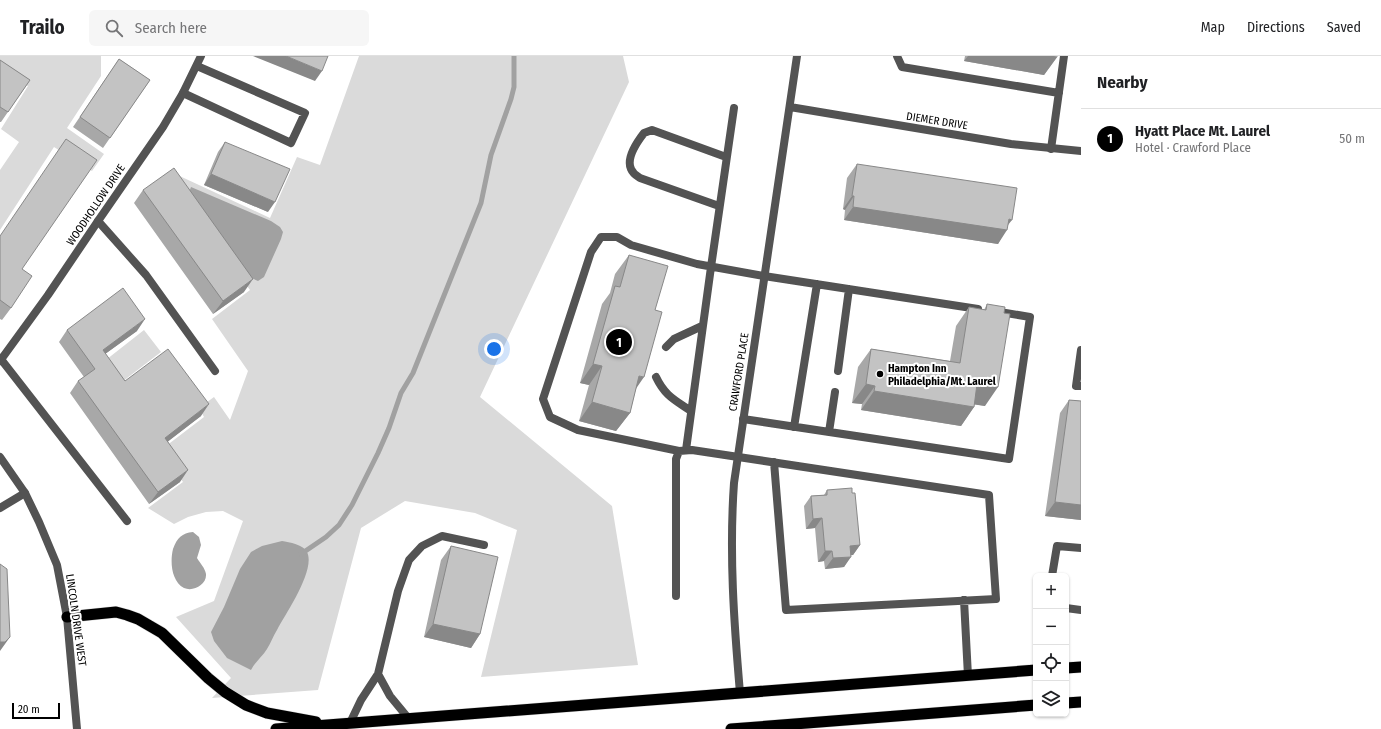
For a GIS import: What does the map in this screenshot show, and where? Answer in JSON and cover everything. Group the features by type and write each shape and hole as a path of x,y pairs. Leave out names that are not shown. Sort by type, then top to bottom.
{"highway":[{"path":"67,617 108,612 127,614 162,633 208,678 225,692 246,705 267,713 331,725"},
{"path":"1069,668 1081,667"},
{"path":"276,729 1033,670"},
{"path":"1069,703 1081,702"},
{"path":"731,729 1033,706"}],"street":[{"name":"WOODHOLLOW DRIVE","path":"0,360 48,295 163,127 183,93 201,56"},
{"name":"CRAWFORD PLACE","path":"740,693 734,622 732,535 734,490 743,419 797,56"},
{"path":"897,56 902,67 1059,93"},
{"path":"1051,149 1064,56"},
{"path":"183,93 291,142 294,137 306,113 197,66"},
{"name":"DIEMER DRIVE","path":"790,107 961,136 1051,149 1081,151"},
{"path":"676,596 676,459 683,450 691,411 710,267 734,108"},
{"path":"719,206 640,178 634,174 631,169 630,162 636,144 644,133 652,130 726,157"},
{"path":"98,220 146,275 215,371"},
{"path":"743,419 1009,459 1030,317 710,267 631,245 617,237 601,237 591,252 542,399 550,417 578,430 683,450 774,462 989,495 996,599 786,610 774,462"},
{"path":"794,427 817,284"},
{"path":"838,371 850,289"},
{"path":"666,347 674,339 702,326"},
{"path":"1081,350 1076,386 1081,386"},
{"path":"0,360 127,521"},
{"path":"656,378 661,389 691,411"},
{"path":"829,432 835,392"},
{"name":"LINCOLN DRIVE WEST","path":"0,457 25,493 40,522 54,555 61,580 67,617 77,729"},
{"path":"0,508 25,493"},
{"path":"350,723 361,700 378,674 398,591 409,560 422,546 442,536 484,545"},
{"path":"1052,573 1057,546 1081,548"},
{"path":"964,600 968,676"},
{"path":"1069,608 1081,610"},
{"path":"378,674 390,696 409,719"}],"shaded area":[{"path":"0,56 101,56 101,76 67,128 104,154 92,171 54,147 0,230 0,170 19,142 1,129 28,86 0,69"},
{"path":"359,56 623,56 629,82 480,397 612,506 638,665 481,677 517,530 475,513 405,501 361,528 318,690 212,698 231,678 176,617 214,601 243,521 223,511 206,512 188,517 174,524 148,508 183,482 170,464 166,446 204,417 199,408 214,397 230,420 248,371 212,319 250,290 167,178 171,172 270,218 297,157 320,165"},
{"path":"191,187 271,221 280,227 283,232 281,239 264,277 258,281 247,276 188,195"},
{"path":"144,330 161,352 118,385 102,363"},
{"path":"193,532 199,537 201,545 197,558 205,570 206,578 199,587 188,589 184,588 176,581 172,570 172,554 178,539"},
{"path":"282,541 303,547 307,552 309,560 307,569 304,580 293,603 265,652 254,664 251,670 227,658 214,641 211,632 224,607 240,569 251,552 262,546"}],"building":[{"path":"286,56 328,56 322,71"},
{"path":"119,59 150,80 110,138 80,117"},
{"path":"0,60 30,80 8,112 0,107"},
{"path":"66,139 97,160 22,269 32,276 11,308 0,300 0,236"},
{"path":"225,142 290,169 275,202 211,174"},
{"path":"857,164 1017,188 1012,220 1009,219 1007,230 853,207 854,196 852,196"},
{"path":"174,168 253,279 223,301 143,190"},
{"path":"629,255 668,266 655,310 662,312 644,377 639,376 630,413 592,402 602,366 593,364 615,286 620,287"},
{"path":"123,288 145,319 103,350 125,381 168,349 209,404 165,438 188,470 158,492 78,381 95,369 67,330"},
{"path":"987,304 1005,307 1004,313 1010,314 998,387 977,384 974,407 874,391 875,386 866,384 871,349 960,363 969,307 986,310"},
{"path":"1069,400 1081,401 1081,505 1055,502"},
{"path":"852,488 852,493 855,493 860,545 850,546 851,557 833,558 832,551 825,551 822,518 813,519 811,496 827,495 827,490"},
{"path":"451,546 498,557 480,634 433,624"},
{"path":"0,564 7,569 10,637 5,642 0,642"}],"waterway":[{"path":"301,554 326,537 339,525 352,505 389,428 401,393 413,373 481,203 491,155 514,87 514,56"}],"place":[{"name":"Hyatt Place Mt. Laurel","path":"619,342"},
{"name":"Hampton Inn Philadelphia/Mt. Laurel","path":"880,374"}]}
